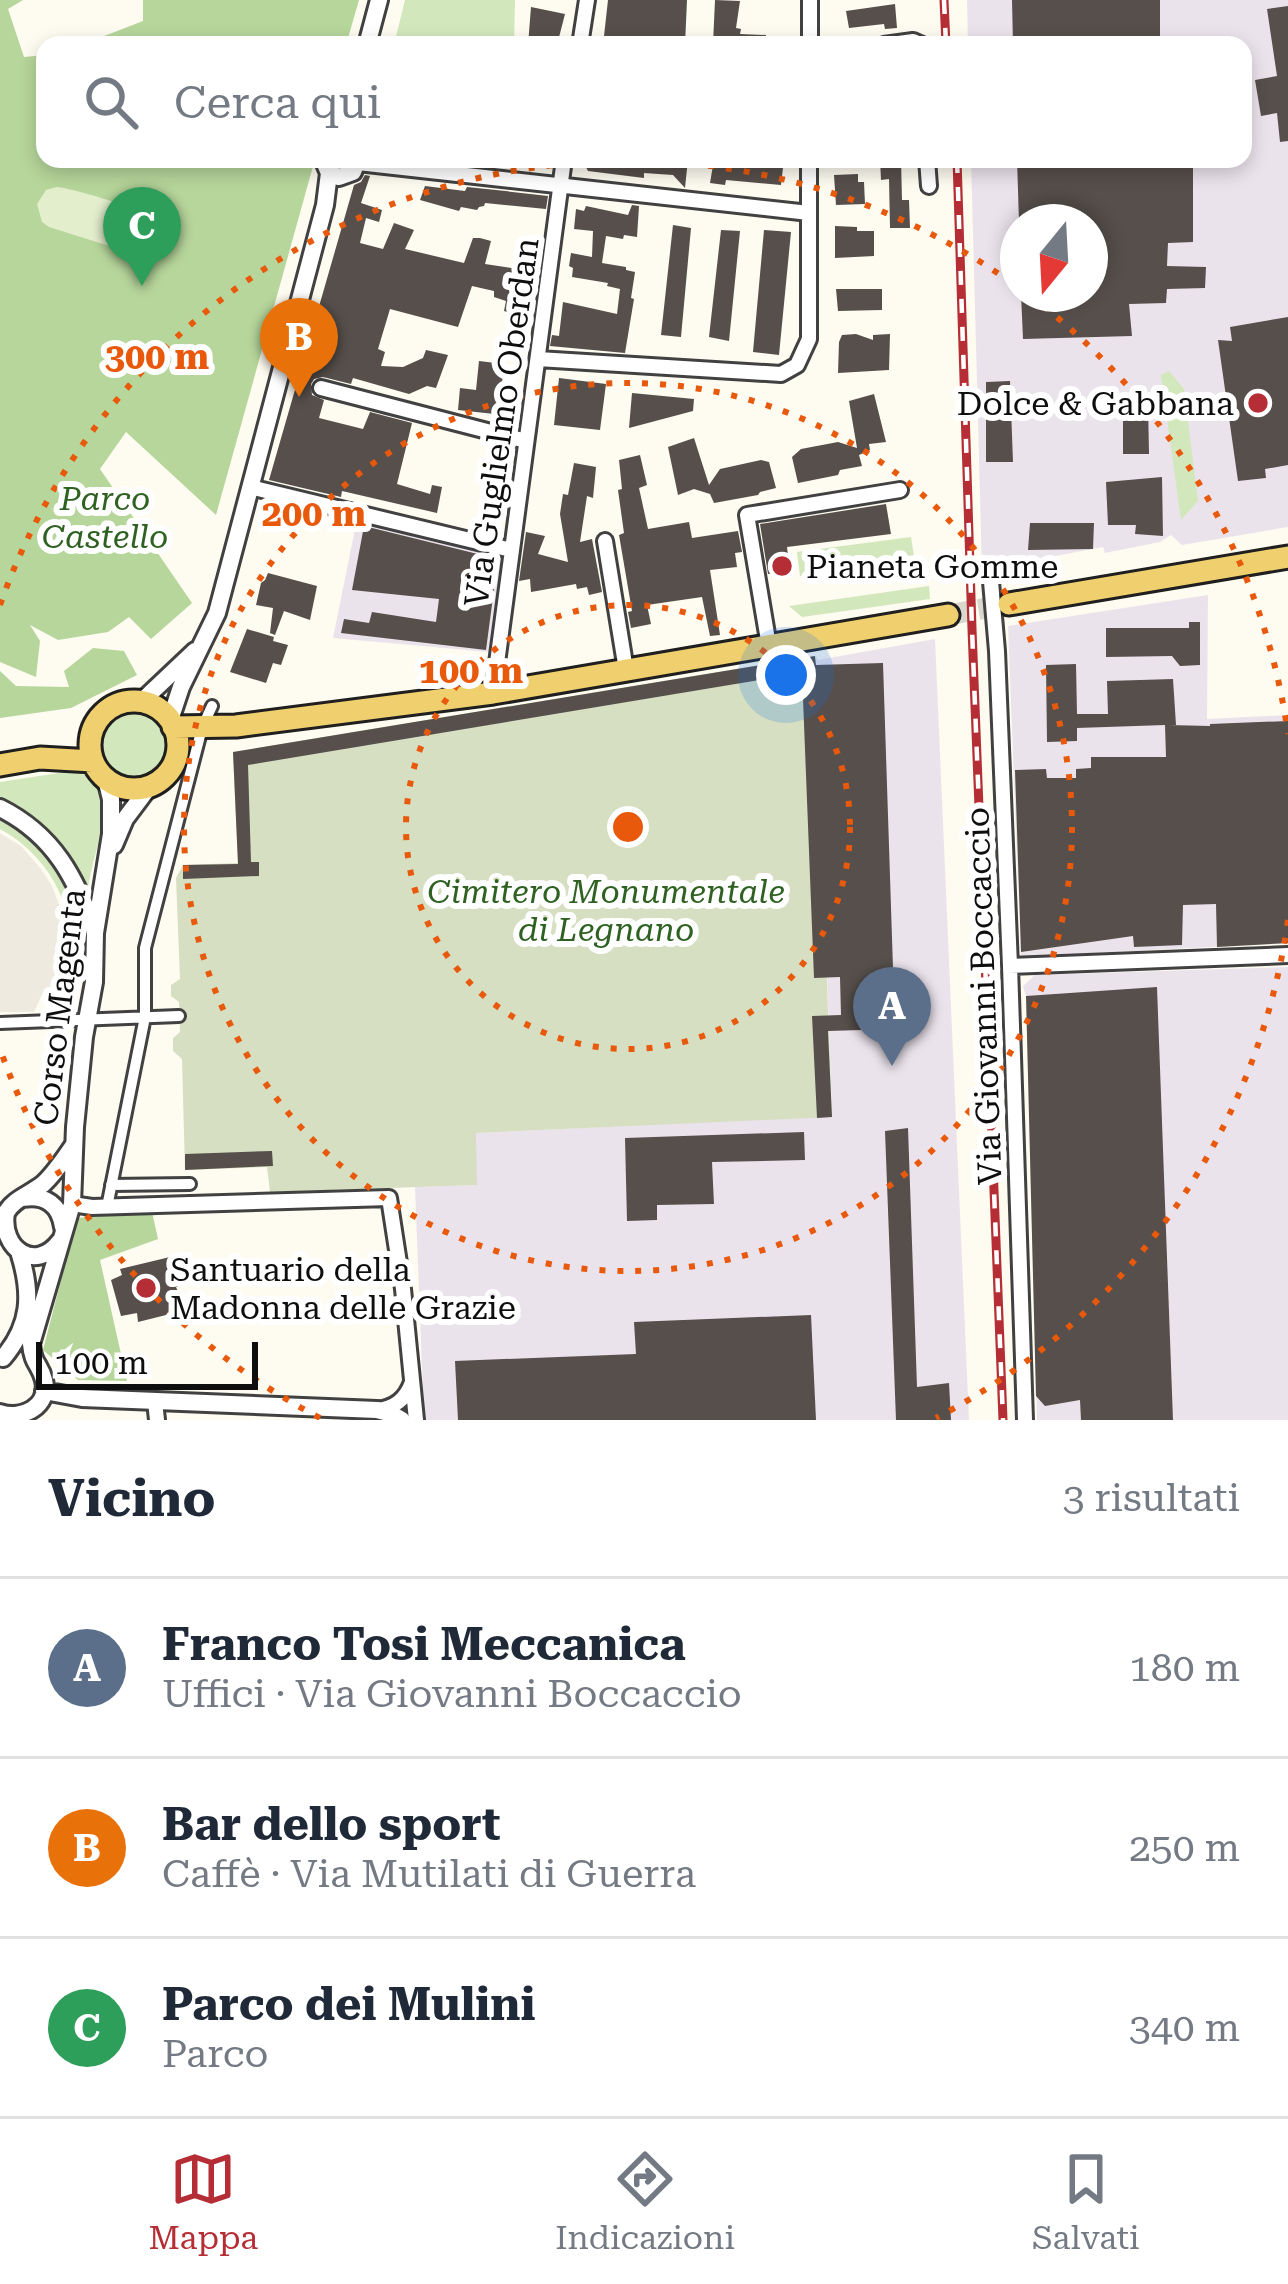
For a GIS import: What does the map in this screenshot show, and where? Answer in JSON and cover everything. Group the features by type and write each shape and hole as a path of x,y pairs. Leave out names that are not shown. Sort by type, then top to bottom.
{"main road":[{"path":"1009,604 1288,557"},
{"path":"177,753 200,735 236,726 493,693 948,616"},
{"path":"99,770 90,746 94,727 118,704 152,706 172,723 200,735"},
{"path":"40,758 99,770 127,789 149,787 168,773 177,753 172,723"},
{"path":"0,765 40,758 94,727"}],"street":[{"path":"369,36 379,0"},
{"path":"581,36 587,0"},
{"path":"810,36 811,0"},
{"path":"417,168 809,213"},
{"name":"Via Guglielmo Oberdan","path":"493,693 563,168"},
{"path":"538,359 781,374 797,365 808,340 809,168"},
{"path":"928,168 929,186"},
{"path":"172,723 181,687 217,613 325,206 330,170"},
{"path":"321,388 526,441"},
{"path":"250,487 511,550"},
{"path":"769,646 747,515 900,490"},
{"path":"604,541 626,670"},
{"name":"Via Giovanni Boccaccio","path":"990,570 998,673 1025,1420"},
{"path":"141,702 204,642"},
{"path":"106,1207 146,1017 145,948 200,735 212,706"},
{"name":"Corso Magenta","path":"44,1391 31,1344 72,1204 73,1146 112,813 99,770"},
{"name":"Corso Magenta","path":"104,874 125,819 149,787"},
{"path":"0,808 54,850 71,873 95,933"},
{"path":"1010,966 1288,955"},
{"path":"0,1023 179,1016"},
{"name":"Corso Magenta","path":"2,1358 16,1340 29,1298 28,1283 9,1250 1,1221 9,1208 54,1174 73,1146"},
{"path":"111,1185 190,1184"},
{"path":"9,1250 44,1256 62,1236 62,1216 52,1203 38,1197 22,1198"},
{"path":"72,1204 106,1207 389,1198 416,1420"},
{"name":"Corso Magenta","path":"2,1358 19,1356 34,1363"},
{"path":"0,1413 31,1415 44,1391 156,1410 377,1410 403,1399 411,1386 412,1371"},
{"path":"377,1410 402,1420"}],"shaded area":[{"path":"967,0 1288,0 1288,527 1182,545 1171,535 1160,542 1105,553 1103,547 982,570 971,168 1252,168 1252,36 968,36"},
{"path":"357,519 504,555 489,652 333,638"},
{"path":"1208,595 1207,719 1288,715 1288,943 1021,957 1008,626"},
{"path":"935,639 969,1420 424,1420 415,1187 476,1185 476,1133 832,1116 816,656 818,660"},
{"path":"0,833 21,846 41,869 60,907 64,929 60,983 43,992 34,1012 0,1012"},
{"path":"1288,967 1288,1420 1037,1420 1023,986 1035,975"}],"green space":[{"name":"Parco Castello","path":"0,0 23,0 8,9 24,57 36,56 36,168 312,168 216,515 126,432 100,469 192,603 151,639 129,617 108,632 58,640 30,625 40,641 36,677 0,662"},
{"path":"143,0 359,0 349,36 104,36 143,21"},
{"path":"405,0 515,0 514,36 396,36"},
{"path":"57,187 136,212 147,226 142,245 122,250 49,227 42,222 37,204 46,190"},
{"path":"1169,371 1184,389 1198,501 1181,520 1161,375"},
{"path":"911,537 914,556 874,560 874,567 800,576 797,552"},
{"path":"929,586 930,599 802,617 789,606"},
{"path":"93,648 124,651 137,675 71,708 0,718 0,671 16,686 69,687 64,671"},
{"name":"Cimitero Monumentale di Legnano","path":"815,656 832,1117 476,1133 477,1185 270,1192 267,1167 185,1170 182,1059 173,1051 173,1038 180,1032 179,1002 171,996 171,985 180,979 176,878 183,865 238,863 233,752"},
{"path":"134,714 157,723 166,746 157,769 134,778 111,769 102,746 111,723"},
{"path":"72,771 90,778 100,790 103,805 88,893 54,837 30,817 0,802 0,782"},
{"path":"0,820 41,848 71,888 80,927 75,978 65,979 69,930 56,884 26,847 0,829"},
{"path":"152,1212 158,1239 100,1260 127,1381 78,1380 43,1350 77,1218"}],"building":[{"path":"608,0 687,0 685,36 604,36"},
{"path":"715,0 740,1 736,28 741,29 740,34 766,35 766,36 713,36"},
{"path":"1012,0 1160,0 1160,36 1013,36"},
{"path":"895,4 897,28 885,29 884,24 849,28 846,11"},
{"path":"1288,6 1288,141 1280,142 1277,113 1261,116 1255,80 1277,76 1267,9"},
{"path":"531,7 565,14 559,36 529,36"},
{"path":"687,168 685,188 673,175 644,173 644,178 588,171"},
{"path":"712,168 783,168 781,185 710,183"},
{"path":"880,168 901,168 902,200 909,200 910,228 890,228 889,179 881,180"},
{"path":"1017,168 1193,168 1193,242 1168,243 1167,266 1206,267 1205,288 1167,289 1166,303 1129,304 1132,336 1023,339 1022,312 1108,312 1108,204 1018,204"},
{"path":"858,174 858,182 864,182 865,204 836,205 834,175"},
{"path":"370,176 361,203 382,210 379,222 366,218 360,243 383,249 394,223 414,230 405,249 464,263 473,238 480,238 491,241 485,264 525,270 521,305 517,304 515,314 504,311 506,301 494,297 494,291 472,286 458,327 390,309 378,349 385,352 381,366 403,367 423,358 426,350 448,355 436,388 427,386 409,394 353,378 351,384 323,377 311,384 312,395 324,400 319,418 363,429 370,412 412,423 397,484 430,494 432,485 442,487 437,513 269,480 354,185"},
{"path":"425,186 548,196 546,209 485,203 477,210 461,207 459,211 420,200"},
{"path":"632,205 639,206 637,237 606,236 602,263 635,272 625,353 550,346 552,335 559,336 563,302 617,314 620,289 572,277 571,253 592,257 593,231 574,229 576,209 584,211 586,206 628,215"},
{"path":"673,225 691,228 681,337 661,335"},
{"path":"835,226 874,231 874,256 835,258"},
{"path":"721,230 740,231 729,341 709,337"},
{"path":"764,230 791,232 779,355 753,352"},
{"path":"836,289 882,289 882,310 838,311"},
{"name":"Dolce & Gabbana","path":"1288,317 1288,465 1265,469 1266,478 1238,481 1218,340 1232,341 1230,327"},
{"path":"890,334 889,370 838,373 842,335 873,340 873,335"},
{"path":"479,361 504,364 501,393 515,394 513,416 458,410 460,388 476,390"},
{"path":"559,378 606,384 600,430 554,425"},
{"path":"1010,381 1013,462 986,462 986,382"},
{"path":"632,393 694,399 693,411 629,428"},
{"path":"874,394 886,442 869,444 870,450 859,455 862,466 798,483 792,457 801,449 838,442 857,448 849,401"},
{"path":"1148,403 1149,454 1123,454 1123,404"},
{"path":"694,438 709,485 720,469 761,460 769,462 776,488 714,503 710,494 694,489 678,495 668,447"},
{"path":"640,455 647,485 639,488 648,529 689,522 692,538 738,531 742,552 735,553 737,567 710,570 720,635 710,636 702,597 647,605 651,624 631,628 619,535 624,533 619,460"},
{"path":"574,463 596,467 580,542 592,539 602,592 589,595 587,587 577,589 576,584 531,592 530,579 519,581 526,532 545,536 538,554 568,562 560,514"},
{"path":"1162,477 1163,536 1135,534 1136,525 1108,525 1106,482"},
{"path":"886,504 891,534 787,547 790,572 768,574 760,524"},
{"path":"1030,523 1094,523 1093,549 1028,550"},
{"path":"364,526 498,559 486,650 341,633 344,619 369,623 372,612 436,622 439,599 352,590"},
{"path":"268,573 317,586 310,620 284,611 275,635 270,633 273,608 256,605"},
{"path":"1189,622 1200,622 1200,665 1180,666 1172,656 1106,657 1106,628 1189,628"},
{"path":"247,629 288,645 281,665 273,663 266,683 230,672"},
{"path":"815,656 816,665 883,663 895,1029 828,1031 832,1117 817,1118 812,1016 841,1015 840,977 814,978 802,673 248,765 251,862 259,862 259,876 183,879 183,865 238,864 233,752"},
{"path":"1076,664 1077,714 1108,714 1107,681 1173,679 1176,725 1168,725 1210,726 1288,721 1288,943 1217,947 1216,904 1183,905 1182,945 1134,947 1133,936 1021,952 1015,770 1046,769 1047,778 1076,778 1076,769 1091,768 1091,757 1166,757 1165,725 1077,728 1077,741 1047,742 1046,665"},
{"path":"1157,987 1173,1420 1081,1420 1080,1400 1045,1406 1036,1396 1026,996"},
{"path":"908,1128 917,1387 949,1383 951,1420 896,1420 885,1131"},
{"path":"804,1132 805,1160 712,1162 714,1204 657,1205 657,1220 627,1221 625,1138"},
{"path":"272,1151 273,1166 185,1170 185,1154"},
{"name":"Santuario della Madonna delle Grazie","path":"170,1257 174,1270 185,1268 188,1282 176,1287 186,1310 138,1322 137,1313 121,1316 111,1280 122,1275 120,1269"},
{"path":"811,1315 816,1420 458,1420 455,1361 636,1354 634,1322"}],"tunnel":[{"path":"948,615 1009,604"}],"railway":[{"path":"944,0 946,36"},
{"path":"957,168 1003,1420"}],"place":[{"name":"Parco dei Mulini","path":"142,286"},
{"name":"Bar dello sport","path":"299,397"},
{"name":"Dolce & Gabbana","path":"1258,403"},
{"name":"Pianeta Gomme","path":"782,566"},
{"name":"Franco Tosi Meccanica","path":"892,1066"},
{"name":"Santuario della Madonna delle Grazie","path":"146,1288"}]}
